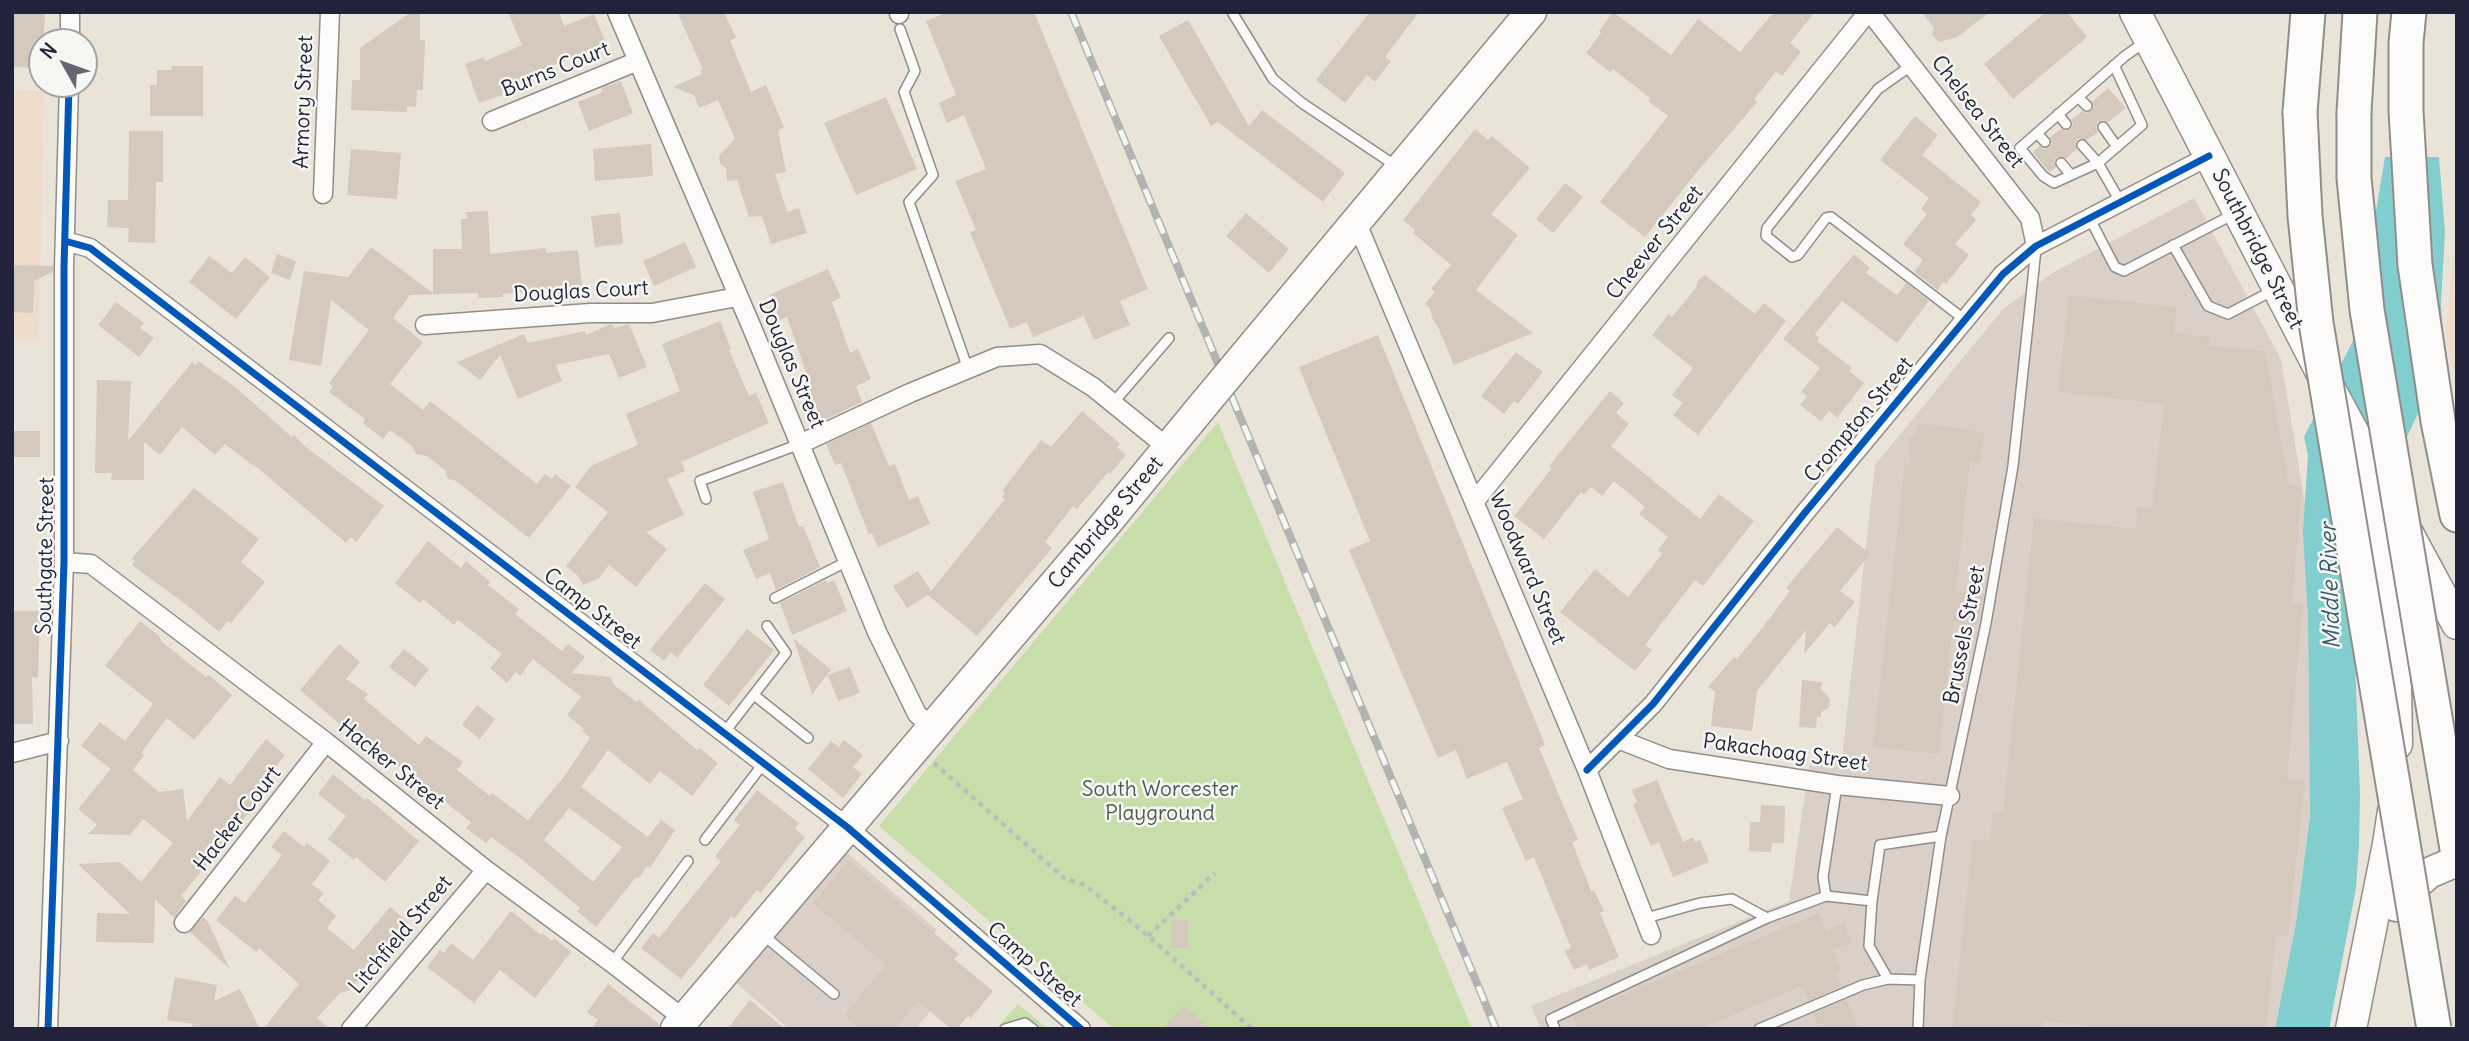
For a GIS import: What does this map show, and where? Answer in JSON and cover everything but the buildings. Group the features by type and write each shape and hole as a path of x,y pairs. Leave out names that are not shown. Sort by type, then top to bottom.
{"highway":[{"path":"2308,12 2300,112 2305,216 2316,323 2434,1029"},
{"path":"2360,12 2354,113 2354,178 2367,310 2457,849"},
{"path":"2409,12 2406,111 2415,265 2438,421 2457,515"},
{"path":"2408,870 2414,1029"}],"main road":[{"name":"Cambridge Street","path":"680,1024 1168,448 1531,12"},
{"name":"Southbridge Street","path":"2135,12 2322,374 2457,624"},
{"name":"Southbridge Street","path":"2322,374 2356,454 2376,531 2394,647 2396,764 2388,844 2362,971"},
{"path":"2351,1029 2362,971 2378,936 2405,894 2429,873 2457,861"}],"street":[{"name":"Armory Street","path":"323,194 330,12"},
{"name":"Douglas Street","path":"617,12 906,693 917,714 932,727"},
{"name":"Chelsea Street","path":"1869,12 2030,218 2036,246"},
{"name":"Cheever Street","path":"1475,501 1869,12"},
{"name":"Burns Court","path":"492,121 638,61"},
{"name":"Southgate Street","path":"48,1029 60,741 64,562 65,241 69,98"},
{"name":"Crompton Street","path":"1587,770 1653,704 1803,515 2003,274 2036,246 2209,156"},
{"name":"Woodward Street","path":"1356,221 1587,770 1648,927"},
{"name":"Camp Street","path":"65,241 90,248 847,827 1081,1029"},
{"name":"Douglas Court","path":"425,325 590,313 652,313 737,297"},
{"path":"800,444 910,393 997,358 1040,354 1093,387 1168,448"},
{"name":"Hacker Street","path":"64,562 90,564 326,742 486,870 612,963 680,1024"},
{"name":"Pakachoag Street","path":"1618,739 1669,759 1837,785 1950,796"},
{"path":"12,753 60,741"},
{"name":"Hacker Court","path":"184,923 326,742"},
{"name":"Litchfield Street","path":"351,1029 486,870"}],"lane":[{"path":"1232,12 1273,79 1302,103 1401,169"},
{"path":"899,18 915,71 904,92 933,175 909,202 968,369"},
{"path":"2114,65 2142,125 2098,163 2054,183 2043,176 2021,148 2114,65 2149,40"},
{"path":"1912,65 1878,89 1767,228 1766,236 1792,257 1798,255 1826,218 1831,217 1965,320"},
{"path":"2078,97 2087,106"},
{"path":"2058,114 2066,124"},
{"path":"2103,127 2118,146"},
{"path":"2037,133 2045,142"},
{"path":"2082,145 2098,163 2121,203"},
{"path":"2061,163 2071,175"},
{"path":"2090,219 2115,267 2124,271 2238,211"},
{"path":"2173,245 2208,306 2228,314 2278,288"},
{"name":"Brussels Street","path":"1918,1029 1920,981 1941,836 1986,623 2014,466 2036,246"},
{"path":"1113,403 1168,338"},
{"path":"706,499 700,481 800,444"},
{"path":"775,598 848,561"},
{"path":"723,733 786,653 767,626"},
{"path":"754,695 808,738"},
{"path":"705,840 763,764"},
{"path":"1826,896 1824,877 1837,785"},
{"path":"1888,979 1869,947 1880,845 1941,836"},
{"path":"612,963 688,861"},
{"path":"1555,1029 1551,1019 1767,918 1826,896 1872,901"},
{"path":"1648,927 1700,904 1732,899 1767,918"},
{"path":"759,931 834,994"},
{"path":"1759,1029 1863,985 1888,979 1920,981"},
{"path":"1006,1029 1025,1023 1033,1029"}],"path":[{"path":"928,758 1064,878 1085,885 1148,936 1252,1029"},
{"path":"1148,936 1215,873"}],"shaded area":[{"path":"12,90 28,90 28,98 44,98 39,339 12,341"},
{"path":"2194,198 2281,359 2307,516 2310,816 2296,923 2275,1029 1541,1029 1531,1006 1789,901 1810,760 1842,757 1875,465 2003,309 2054,272"},
{"path":"2457,211 2457,386 2446,334"},
{"path":"846,852 937,930 895,979 931,1011 916,1029 789,1029 734,981"}],"green space":[{"name":"South Worcester Playground","path":"1218,422 1472,1029 1114,1029 879,826"},
{"path":"1018,1004 1048,1029 996,1029"}],"water":[{"name":"Middle River","path":"2385,157 2439,157 2445,232 2441,304 2444,352 2440,367 2351,555 2360,793 2359,844 2356,888 2329,1029 2275,1029 2296,923 2310,816 2308,619 2303,531 2308,455 2304,437 2355,337"}],"railway":[{"path":"1071,12 1496,1029"}],"cycle path":[{"path":"48,1029 64,562 64,267 69,98"},
{"path":"1587,770 1653,704 1803,515 2003,274 2036,246 2209,156"},
{"path":"65,241 90,248 847,827 1081,1029"}]}
